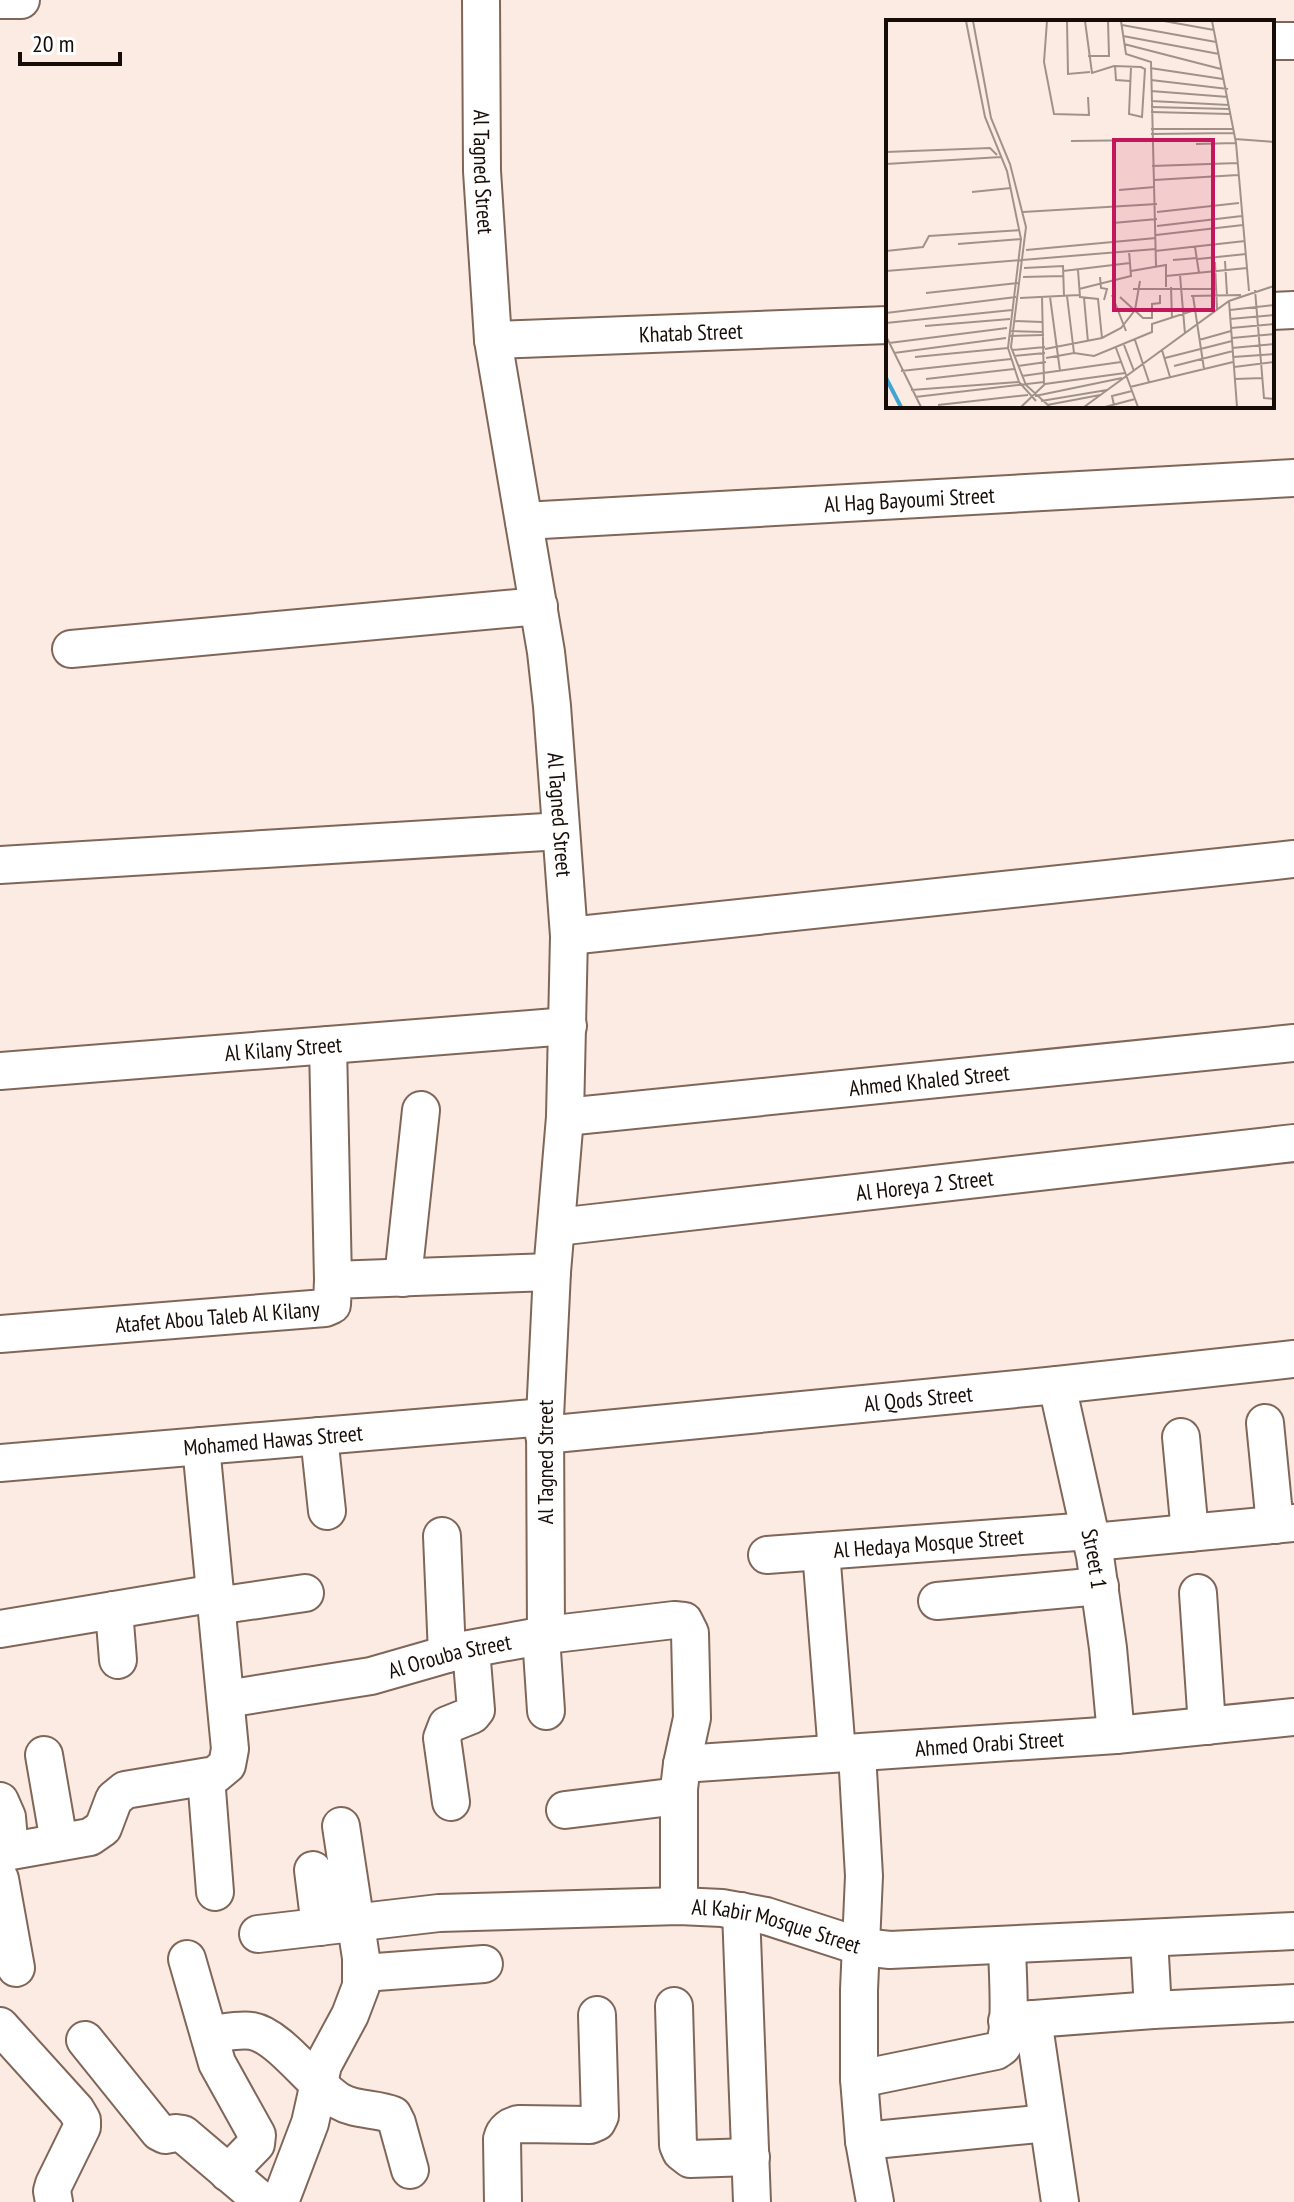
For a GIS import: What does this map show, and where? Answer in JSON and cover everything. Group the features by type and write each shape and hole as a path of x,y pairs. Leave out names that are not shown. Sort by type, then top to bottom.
{"street":[{"path":"0,0 21,0"},
{"name":"Al Tagned Street","path":"481,0 482,171 493,340 539,606 552,706 569,936 565,1117 552,1272 544,1426 543,1636 546,1711"},
{"path":"1274,311 1294,310"},
{"name":"Khatab Street","path":"493,340 886,325"},
{"name":"Al Hag Bayoumi Street","path":"524,521 1294,478"},
{"path":"71,649 539,606"},
{"path":"0,865 561,831"},
{"path":"569,936 1294,859"},
{"name":"Al Kilany Street","path":"0,1071 568,1026"},
{"name":"Ahmed Khaled Street","path":"565,1117 1294,1043"},
{"path":"328,1045 333,1280"},
{"path":"403,1278 421,1110"},
{"name":"Al Horeya 2 Street","path":"557,1227 1294,1143"},
{"name":"Atafet Abou Taleb Al Kilany","path":"0,1334 325,1308 333,1302 333,1280 552,1272"},
{"name":"Al Qods Street","path":"544,1426 1057,1385 1294,1359"},
{"name":"Street 1","path":"1057,1385 1100,1586 1116,1735"},
{"path":"1265,1423 1284,1524"},
{"name":"Mohamed Hawas Street","path":"0,1463 319,1436 544,1426"},
{"path":"319,1436 327,1511"},
{"path":"1181,1437 1190,1533"},
{"path":"3,1861 59,1842 90,1837 106,1820 114,1799 125,1790 215,1775 222,1771 230,1757 201,1446"},
{"name":"Al Hedaya Mosque Street","path":"767,1555 1190,1533 1284,1524"},
{"path":"442,1536 459,1651 476,1710 472,1715 447,1725 442,1738 451,1802"},
{"path":"821,1551 864,1876 859,2079 864,2141 875,2202"},
{"path":"937,1601 1100,1586"},
{"path":"0,1629 114,1610 305,1593"},
{"path":"1198,1593 1207,1726"},
{"path":"114,1610 118,1660"},
{"name":"Al Orouba Street","path":"226,1699 371,1676 459,1651 543,1636 674,1620 687,1624 690,1633 692,1718 681,1780"},
{"name":"Ahmed Orabi Street","path":"565,1810 681,1780 847,1753 1116,1735 1294,1717"},
{"path":"44,1755 59,1842"},
{"path":"206,1777 215,1892"},
{"path":"679,1906 681,1780"},
{"path":"0,1801 7,1817 3,1861 16,1968"},
{"path":"280,2202 310,2123 319,2078 328,2053 357,2000 363,1973 341,1826"},
{"path":"313,1870 320,1927"},
{"name":"Al Kabir Mosque Street","path":"258,1934 439,1913 679,1906 741,1911 862,1947 890,1950 1294,1931"},
{"path":"741,1911 752,2202"},
{"path":"1149,1938 1153,2010"},
{"path":"1007,1945 1020,2020 1048,2123 1060,2202"},
{"path":"187,1959 217,2063 257,2138 256,2144 228,2173"},
{"path":"363,1973 484,1964"},
{"path":"1020,2020 1294,2003"},
{"path":"674,2006 678,2145 681,2152 690,2159 751,2157"},
{"path":"503,2202 502,2139 506,2130 515,2124 590,2125 599,2119 597,2015"},
{"path":"859,2079 996,2051 1002,2048 1020,2020"},
{"path":"209,2034 252,2031 263,2035 335,2099 352,2108 393,2115 410,2170"},
{"path":"3,2037 82,2120 82,2127 54,2184 54,2202"},
{"path":"85,2040 159,2132 165,2135 183,2134 263,2202"},
{"path":"864,2141 1048,2123"}]}
